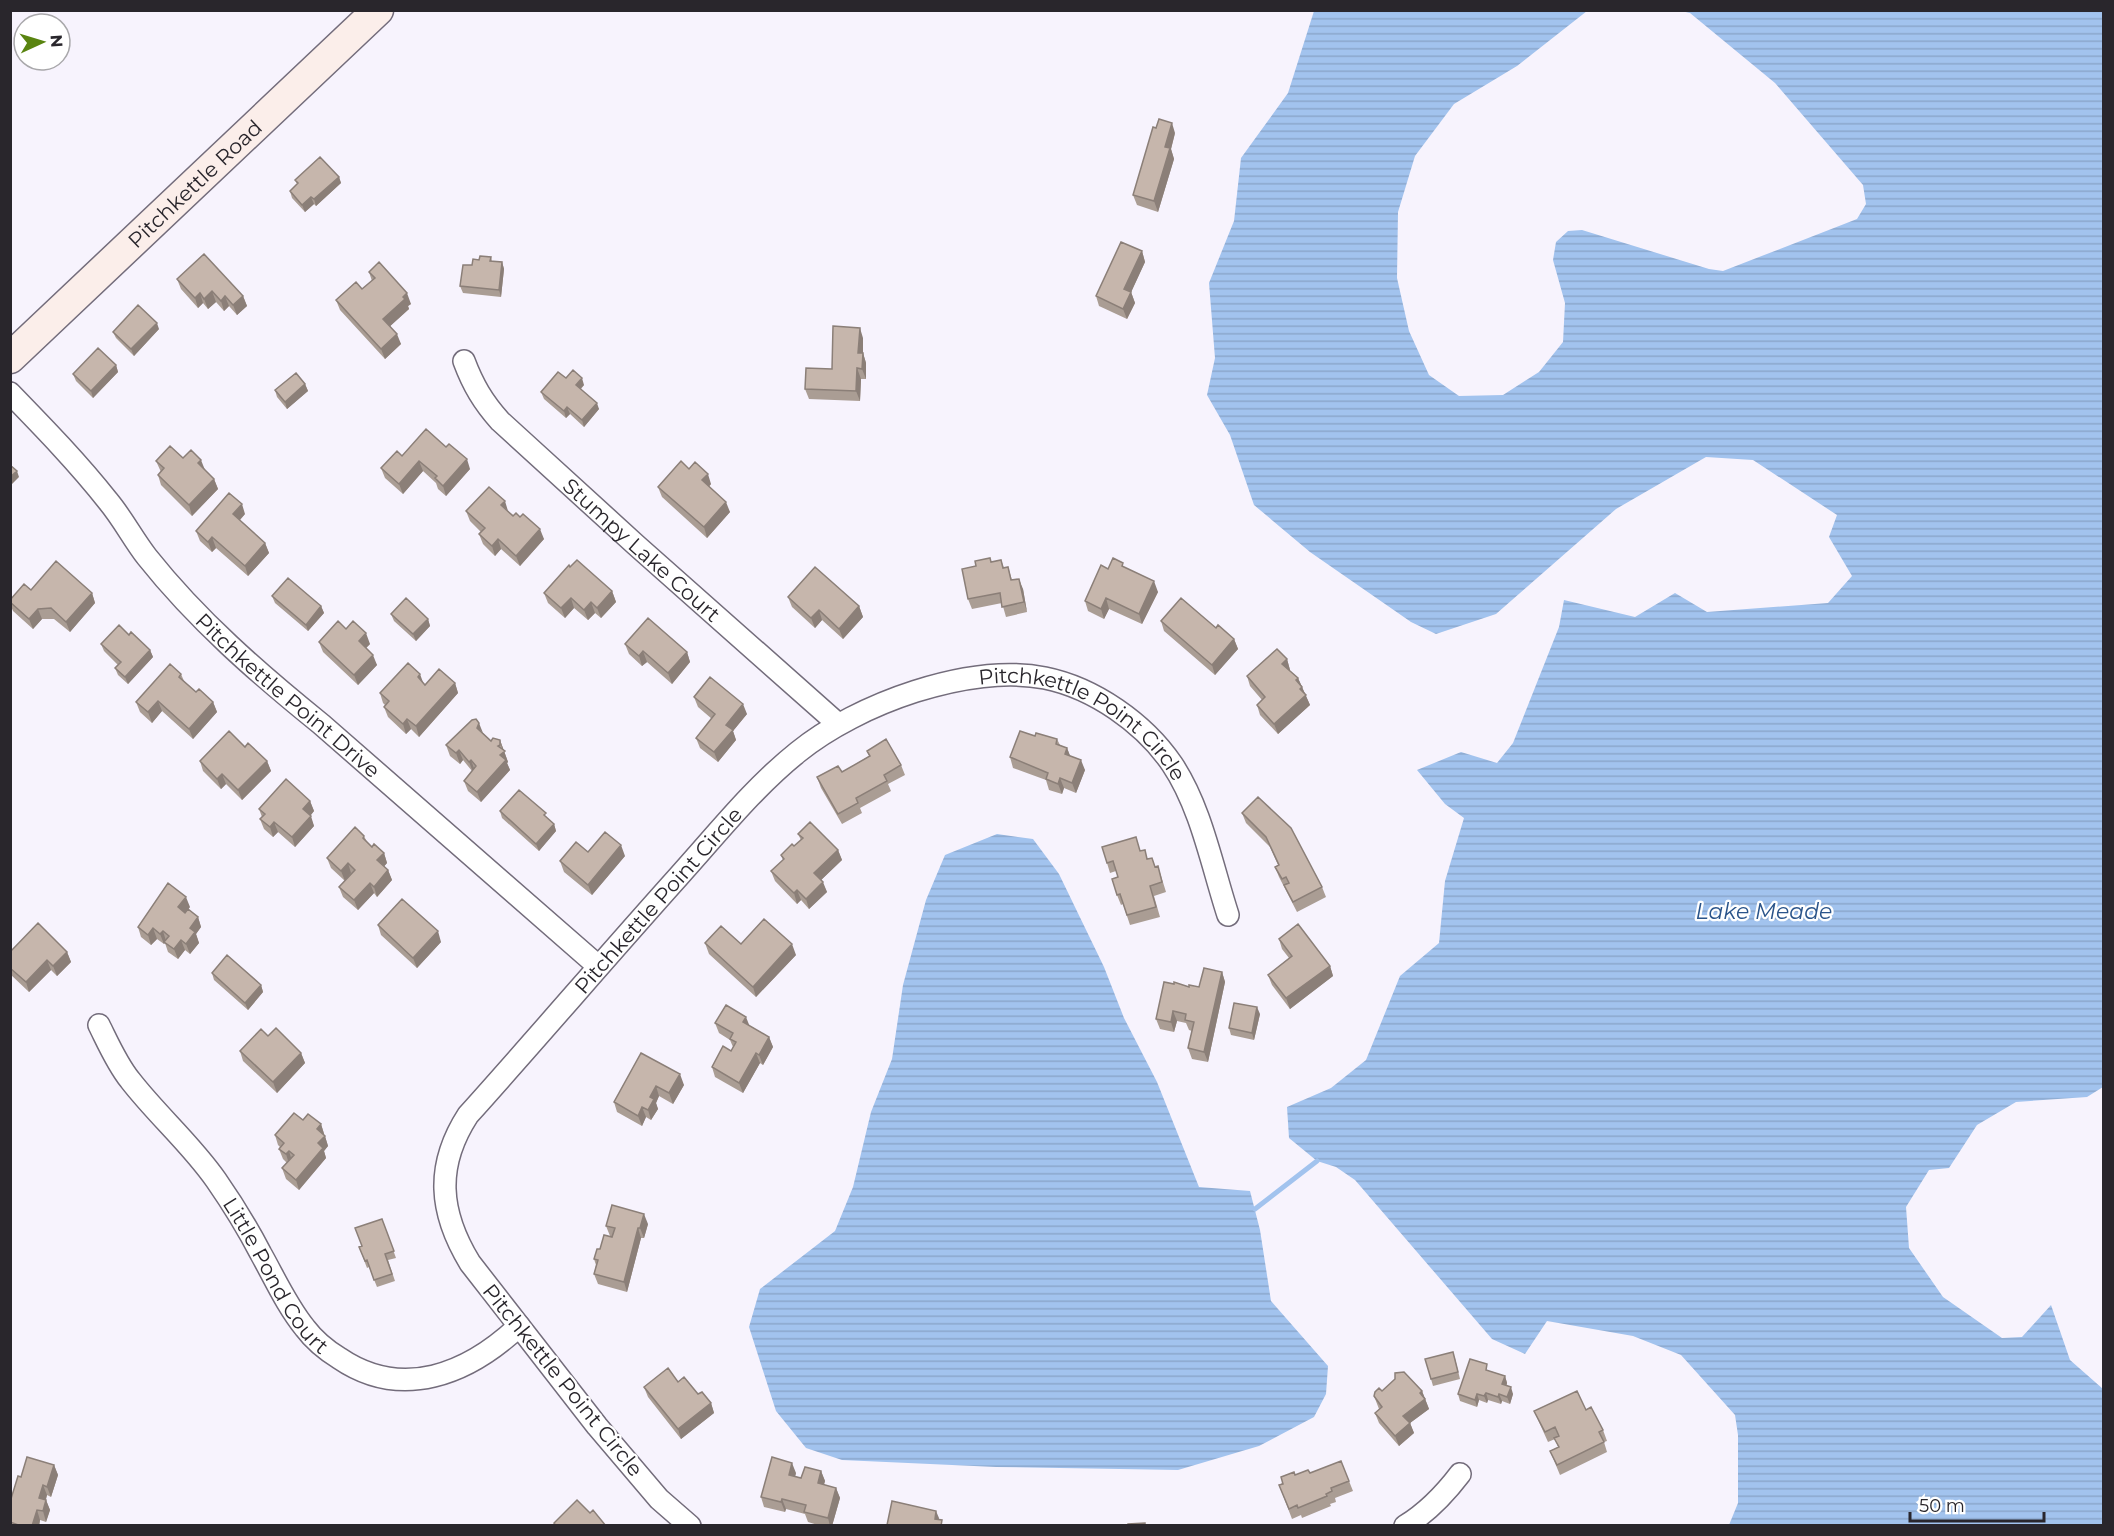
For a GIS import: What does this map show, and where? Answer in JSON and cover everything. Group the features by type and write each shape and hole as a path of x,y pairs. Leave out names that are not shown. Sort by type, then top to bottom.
{"main road":[{"name":"Pitchkettle Road","path":"10,358 378,10"}],"street":[{"name":"Stumpy Lake Court","path":"464,361 473,386 500,421 838,724"},
{"name":"Pitchkettle Point Drive","path":"10,393 76,462 110,503 147,557 208,625 279,691 321,724 598,966"},
{"name":"Pitchkettle Point Circle","path":"690,1526 659,1499 597,1426 470,1263 458,1243 445,1198 448,1154 456,1133 468,1114 598,966 755,791 800,751 838,724 864,710 942,684 987,676 1016,675 1062,682 1090,694 1117,710 1157,745 1183,782 1194,807 1228,915"},
{"name":"Little Pond Court","path":"99,1025 126,1075 216,1179 257,1245 291,1309 306,1330 325,1348 346,1363 376,1376 406,1380 428,1378 457,1369 481,1357 499,1345 519,1326"},
{"path":"1405,1526 1441,1499 1460,1474"}],"water":[{"name":"Lake Meade","path":"1314,11 1587,11 1517,66 1454,104 1415,156 1398,212 1397,278 1409,331 1429,375 1459,396 1503,395 1539,372 1563,342 1565,303 1553,260 1556,242 1568,231 1582,230 1709,269 1723,271 1857,219 1866,204 1863,185 1775,83 1690,13 1681,11 2103,11 2103,1087 2087,1097 2016,1102 1977,1125 1949,1168 1929,1170 1906,1207 1909,1248 1943,1297 2002,1338 2022,1337 2051,1305 2070,1360 2103,1389 2103,1525 1729,1525 1738,1503 1738,1435 1735,1415 1681,1355 1633,1336 1547,1321 1525,1354 1492,1339 1355,1180 1336,1167 1317,1161 1289,1138 1287,1107 1331,1088 1366,1060 1400,976 1439,943 1445,881 1464,818 1445,804 1417,770 1461,752 1497,763 1513,743 1559,627 1564,600 1635,617 1675,593 1707,612 1828,603 1852,576 1829,537 1837,515 1753,460 1706,457 1616,509 1496,614 1436,634 1411,622 1310,552 1254,505 1230,435 1207,395 1215,358 1209,283 1234,221 1241,158 1288,93"},
{"path":"997,834 1033,839 1059,874 1104,967 1124,1018 1157,1082 1199,1187 1250,1191 1260,1230 1271,1301 1328,1366 1326,1394 1314,1417 1259,1446 1178,1470 996,1467 842,1460 806,1448 776,1411 749,1327 760,1289 835,1231 853,1187 871,1112 892,1059 903,985 926,900 945,855"}],"building":[{"path":"1159,119 1172,123 1165,147 1170,148 1154,201 1133,195 1153,127 1156,128"},
{"path":"320,157 339,177 314,199 311,197 302,205 290,191 298,183 295,180"},
{"path":"1121,242 1142,251 1124,289 1131,292 1123,309 1096,296"},
{"path":"204,254 243,296 233,305 225,296 221,301 212,291 204,299 200,293 195,298 177,279"},
{"path":"480,256 491,257 490,261 502,262 499,290 460,286 463,265 472,265 473,259 479,260"},
{"path":"379,262 407,293 403,297 405,299 383,319 397,334 381,349 336,300 356,282 362,289 375,278 369,272"},
{"path":"138,305 157,323 131,349 113,332"},
{"path":"833,326 860,328 858,353 863,353 862,369 857,368 856,391 805,389 806,368 832,369"},
{"path":"98,348 116,365 91,391 73,374"},
{"path":"573,370 582,378 576,385 597,403 582,420 567,407 564,411 541,392 558,372 566,378"},
{"path":"296,373 305,384 285,402 275,390"},
{"path":"426,429 446,447 449,444 467,459 443,486 435,478 437,476 419,461 399,484 381,468 397,451 402,456"},
{"path":"170,446 183,458 191,450 201,460 198,463 214,479 189,505 158,475 164,468 156,461"},
{"path":"681,461 689,469 695,462 708,474 702,480 726,502 704,527 658,487"},
{"path":"10,465 17,471 10,477"},
{"path":"489,487 505,501 501,505 513,516 516,513 520,517 523,514 540,529 516,556 498,539 492,546 479,534 485,528 466,511"},
{"path":"229,493 242,504 233,514 265,543 245,566 212,537 208,542 196,531"},
{"path":"990,558 991,562 1001,560 1003,568 1008,567 1011,580 1019,579 1024,602 1002,607 1000,593 968,599 962,569 976,566 975,561"},
{"path":"1113,558 1123,563 1122,566 1154,581 1139,614 1106,598 1101,609 1085,601 1101,565 1108,569"},
{"path":"577,560 612,591 597,608 591,602 584,610 571,598 561,608 544,593 569,565 570,567"},
{"path":"56,561 92,593 66,622 51,608 38,609 29,619 10,600 24,584 31,590"},
{"path":"815,567 859,606 839,629 819,610 811,618 788,597"},
{"path":"288,578 321,606 306,625 272,596"},
{"path":"406,598 428,619 413,634 391,614"},
{"path":"1181,598 1216,628 1218,625 1234,639 1212,665 1161,621"},
{"path":"648,618 687,652 668,673 643,651 639,656 625,644"},
{"path":"338,621 346,629 353,621 366,633 359,641 373,655 354,675 319,642"},
{"path":"119,625 129,635 131,632 150,650 125,677 115,668 121,662 101,644"},
{"path":"1277,649 1287,659 1282,664 1298,678 1296,680 1302,687 1300,689 1306,695 1274,724 1257,705 1265,697 1247,676"},
{"path":"408,663 420,674 418,677 425,685 439,669 455,683 416,726 407,719 403,724 384,707 389,701 380,693"},
{"path":"170,664 181,674 179,677 196,692 199,689 213,702 189,729 158,701 148,712 136,702"},
{"path":"710,677 743,704 726,725 733,730 714,752 696,738 715,714 694,697"},
{"path":"476,719 479,723 477,728 491,741 493,738 500,740 498,746 505,751 500,755 506,760 477,792 464,781 476,766 471,760 469,762 459,750 456,753 446,745 472,720"},
{"path":"229,731 245,747 248,743 267,761 238,790 222,774 217,779 200,761"},
{"path":"1020,731 1057,739 1056,744 1067,748 1065,754 1081,760 1072,783 1060,778 1058,784 1046,779 1048,773 1010,757"},
{"path":"886,739 901,765 884,775 887,781 856,798 858,803 838,814 817,777 838,766 842,772 870,756 867,751"},
{"path":"286,779 310,801 303,809 311,816 292,837 274,822 270,827 260,819 265,814 259,809"},
{"path":"519,790 546,813 544,815 554,824 536,844 500,811"},
{"path":"1258,797 1291,828 1322,887 1293,902 1284,885 1289,883 1286,877 1282,879 1275,867 1279,865 1266,837 1242,813"},
{"path":"810,822 838,850 814,873 823,882 806,899 797,890 794,893 771,871 784,859 781,855 792,844 794,846 803,838 798,834"},
{"path":"355,827 372,847 374,844 384,853 377,860 388,870 374,887 370,883 354,900 339,887 355,870 348,863 341,871 327,858"},
{"path":"605,832 621,845 588,885 560,861 576,842 588,852"},
{"path":"1136,837 1140,851 1145,850 1147,859 1152,858 1155,867 1158,866 1162,882 1150,886 1156,907 1127,915 1112,879 1118,877 1113,861 1107,863 1102,847"},
{"path":"168,883 186,897 178,907 185,913 188,909 198,917 190,928 195,932 186,944 181,940 174,949 164,942 169,936 163,931 160,934 153,928 148,935 138,927"},
{"path":"402,899 438,931 413,958 378,925"},
{"path":"764,919 792,944 753,987 705,943 721,926 741,944"},
{"path":"38,923 67,952 53,966 47,960 26,982 10,968 10,952"},
{"path":"1298,924 1330,966 1286,998 1268,975 1292,956 1279,939"},
{"path":"227,955 261,985 245,1003 212,973"},
{"path":"1204,968 1222,972 1204,1052 1188,1048 1194,1022 1185,1020 1186,1014 1173,1011 1171,1022 1156,1019 1164,982 1199,987"},
{"path":"1234,1003 1257,1007 1252,1033 1229,1028"},
{"path":"726,1005 746,1017 743,1022 769,1037 759,1055 756,1053 739,1083 712,1067 723,1046 731,1051 736,1042 730,1039 733,1033 715,1023"},
{"path":"276,1028 301,1053 273,1082 240,1051 261,1029 268,1036"},
{"path":"641,1053 680,1074 669,1093 656,1086 650,1097 654,1099 648,1110 642,1107 638,1116 614,1102"},
{"path":"294,1113 303,1120 308,1114 321,1124 317,1129 325,1136 318,1143 323,1148 296,1180 282,1168 294,1155 289,1151 286,1154 279,1149 284,1143 275,1135"},
{"path":"612,1205 644,1214 640,1228 638,1228 624,1282 594,1274 598,1260 594,1259 597,1249 600,1249 604,1235 612,1237 615,1228 606,1226"},
{"path":"382,1219 394,1251 385,1254 392,1274 374,1280 367,1260 365,1261 359,1247 362,1246 355,1228"},
{"path":"1453,1352 1458,1372 1431,1379 1425,1359"},
{"path":"1470,1359 1487,1364 1486,1370 1505,1376 1502,1384 1511,1387 1507,1397 1486,1393 1484,1396 1477,1394 1475,1400 1458,1394"},
{"path":"668,1368 678,1382 684,1377 698,1394 702,1392 711,1403 678,1429 644,1387"},
{"path":"1404,1372 1422,1391 1420,1393 1425,1399 1403,1416 1410,1423 1395,1436 1375,1413 1382,1407 1374,1396 1379,1388 1382,1391 1395,1379 1395,1373"},
{"path":"1577,1391 1586,1410 1591,1407 1603,1430 1599,1432 1604,1442 1557,1465 1550,1451 1559,1447 1554,1438 1559,1436 1555,1427 1545,1432 1534,1411"},
{"path":"27,1457 54,1465 47,1487 43,1485 39,1498 46,1500 43,1511 37,1510 32,1526 21,1526 10,1522 10,1502"},
{"path":"772,1457 792,1463 789,1475 801,1478 805,1467 821,1471 818,1483 836,1488 828,1518 804,1512 806,1505 761,1497"},
{"path":"1341,1461 1349,1481 1331,1488 1332,1491 1326,1494 1327,1496 1298,1508 1297,1505 1289,1509 1279,1485 1283,1484 1281,1477 1308,1470 1310,1473"},
{"path":"577,1500 590,1513 593,1510 606,1526 556,1526 554,1523"},
{"path":"892,1501 936,1511 935,1519 942,1520 941,1526 887,1525"},
{"path":"1145,1523 1145,1526 1128,1526 1128,1524"}],"waterway":[{"path":"1255,1209 1317,1161"}]}
